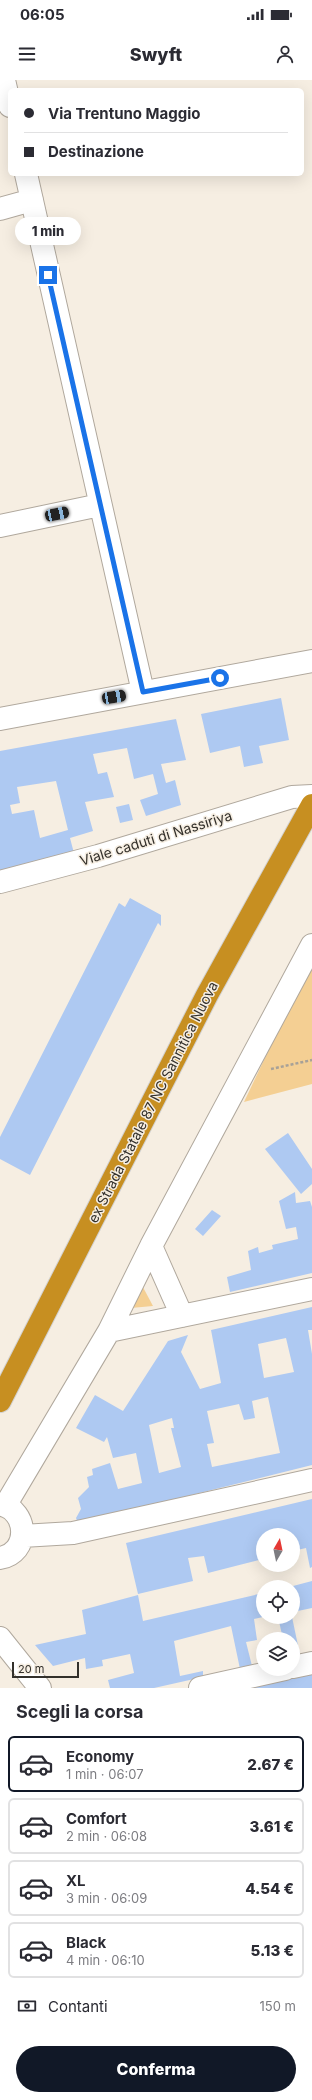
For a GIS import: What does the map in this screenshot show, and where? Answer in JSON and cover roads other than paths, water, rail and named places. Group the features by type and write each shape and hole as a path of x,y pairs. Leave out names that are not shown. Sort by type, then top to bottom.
{"highway":[{"name":"ex Strada Statale 87 NC Sannitica Nuova","path":"0,1401 207,994 312,805"}],"street":[{"path":"4,80 8,97"},
{"path":"26,176 143,692"},
{"path":"0,209 32,200"},
{"path":"0,526 100,505"},
{"path":"0,719 312,661"},
{"name":"Viale caduti di Nassiriya","path":"0,882 98,856 292,797 312,796"},
{"path":"0,1558 13,1552 19,1545 22,1536 20,1518 14,1510 3,1505 109,1331 151,1246 312,945"},
{"path":"151,1246 182,1316"},
{"path":"109,1331 312,1289"},
{"path":"22,1536 73,1533 312,1480"},
{"path":"0,1638 40,1688"},
{"path":"300,1666 312,1663"},
{"path":"200,1688 256,1675"}]}
